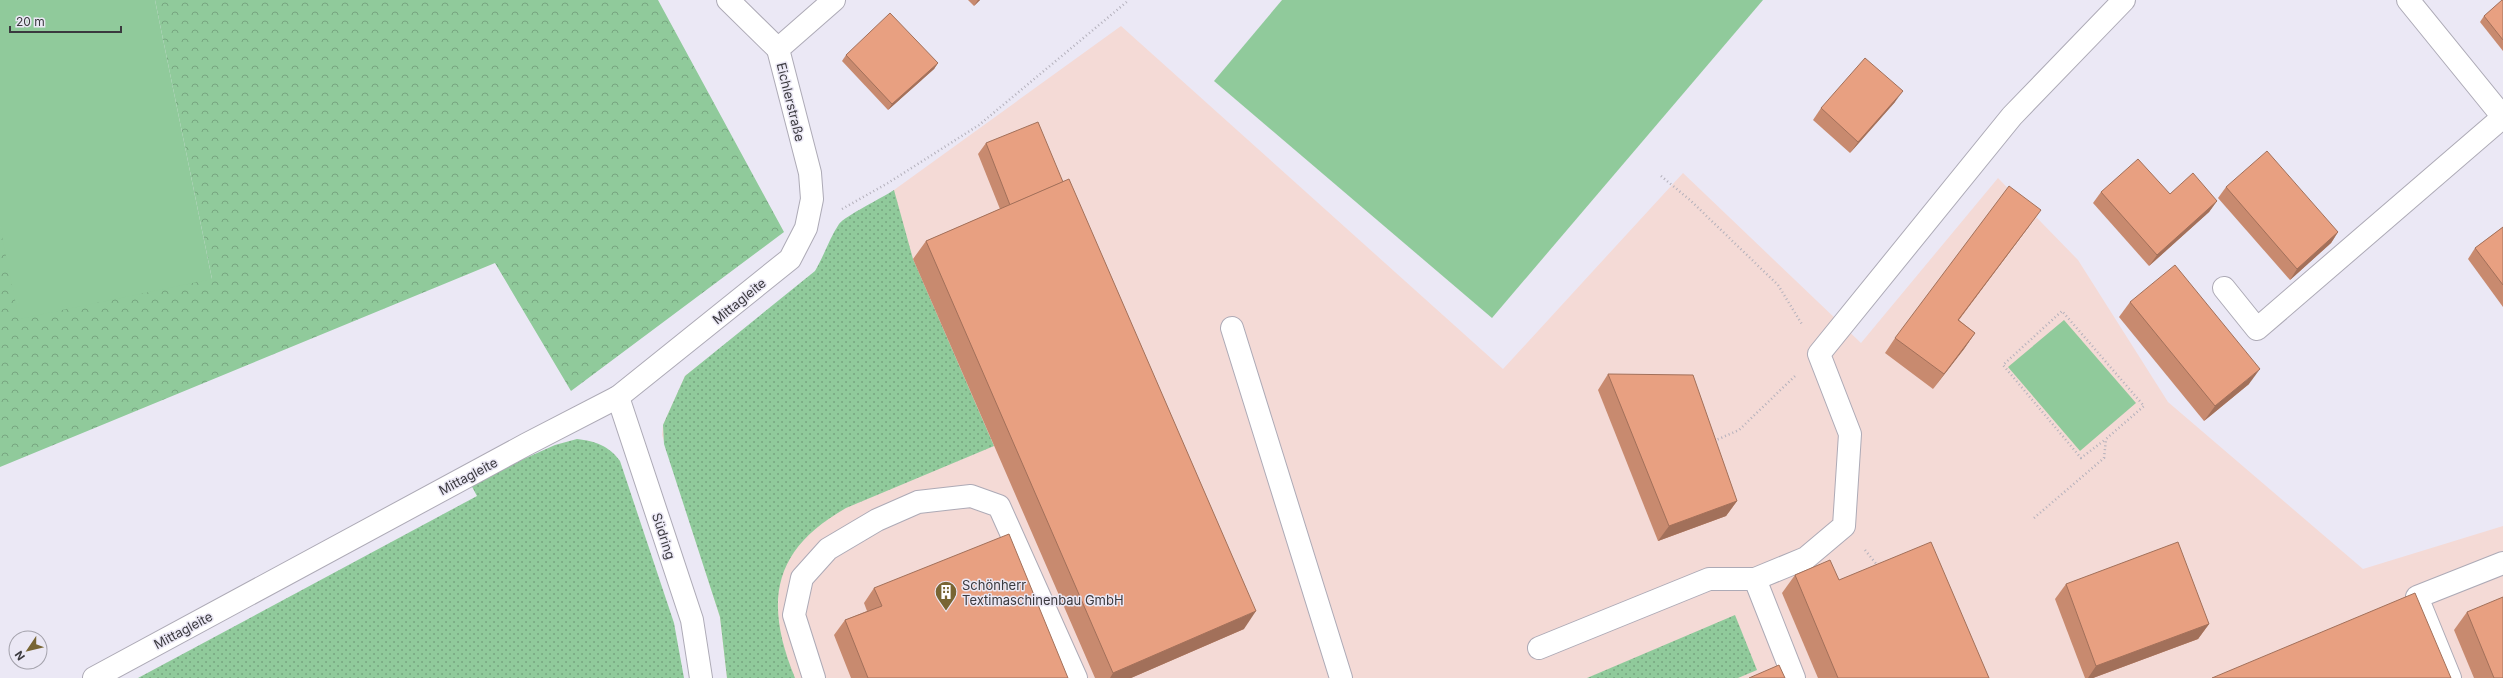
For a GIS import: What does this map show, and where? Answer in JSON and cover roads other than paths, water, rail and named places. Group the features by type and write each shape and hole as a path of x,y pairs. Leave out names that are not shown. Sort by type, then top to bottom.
{"street":[{"path":"728,0 778,49"},
{"name":"Eichlerstraße","path":"806,228 812,199 810,173 778,49 834,0"},
{"path":"1539,648 1710,579 1755,579 1806,558 1844,526 1850,434 1819,354 2012,116 2124,0"},
{"path":"2224,288 2258,329 2503,117 2408,0"},
{"name":"Mittagleite","path":"94,678 527,444 618,397 790,259 806,228"},
{"path":"1232,328 1341,678"},
{"name":"Südring","path":"618,397 692,620 701,678"},
{"path":"814,678 794,615 802,578 828,549 877,520 918,502 971,496 999,506 1076,678"},
{"path":"2450,678 2417,597 2503,563"},
{"path":"1755,579 1794,678"}],"place":[{"name":"Schönherr Textimaschinenbau GmbH","path":"946,612"}]}
